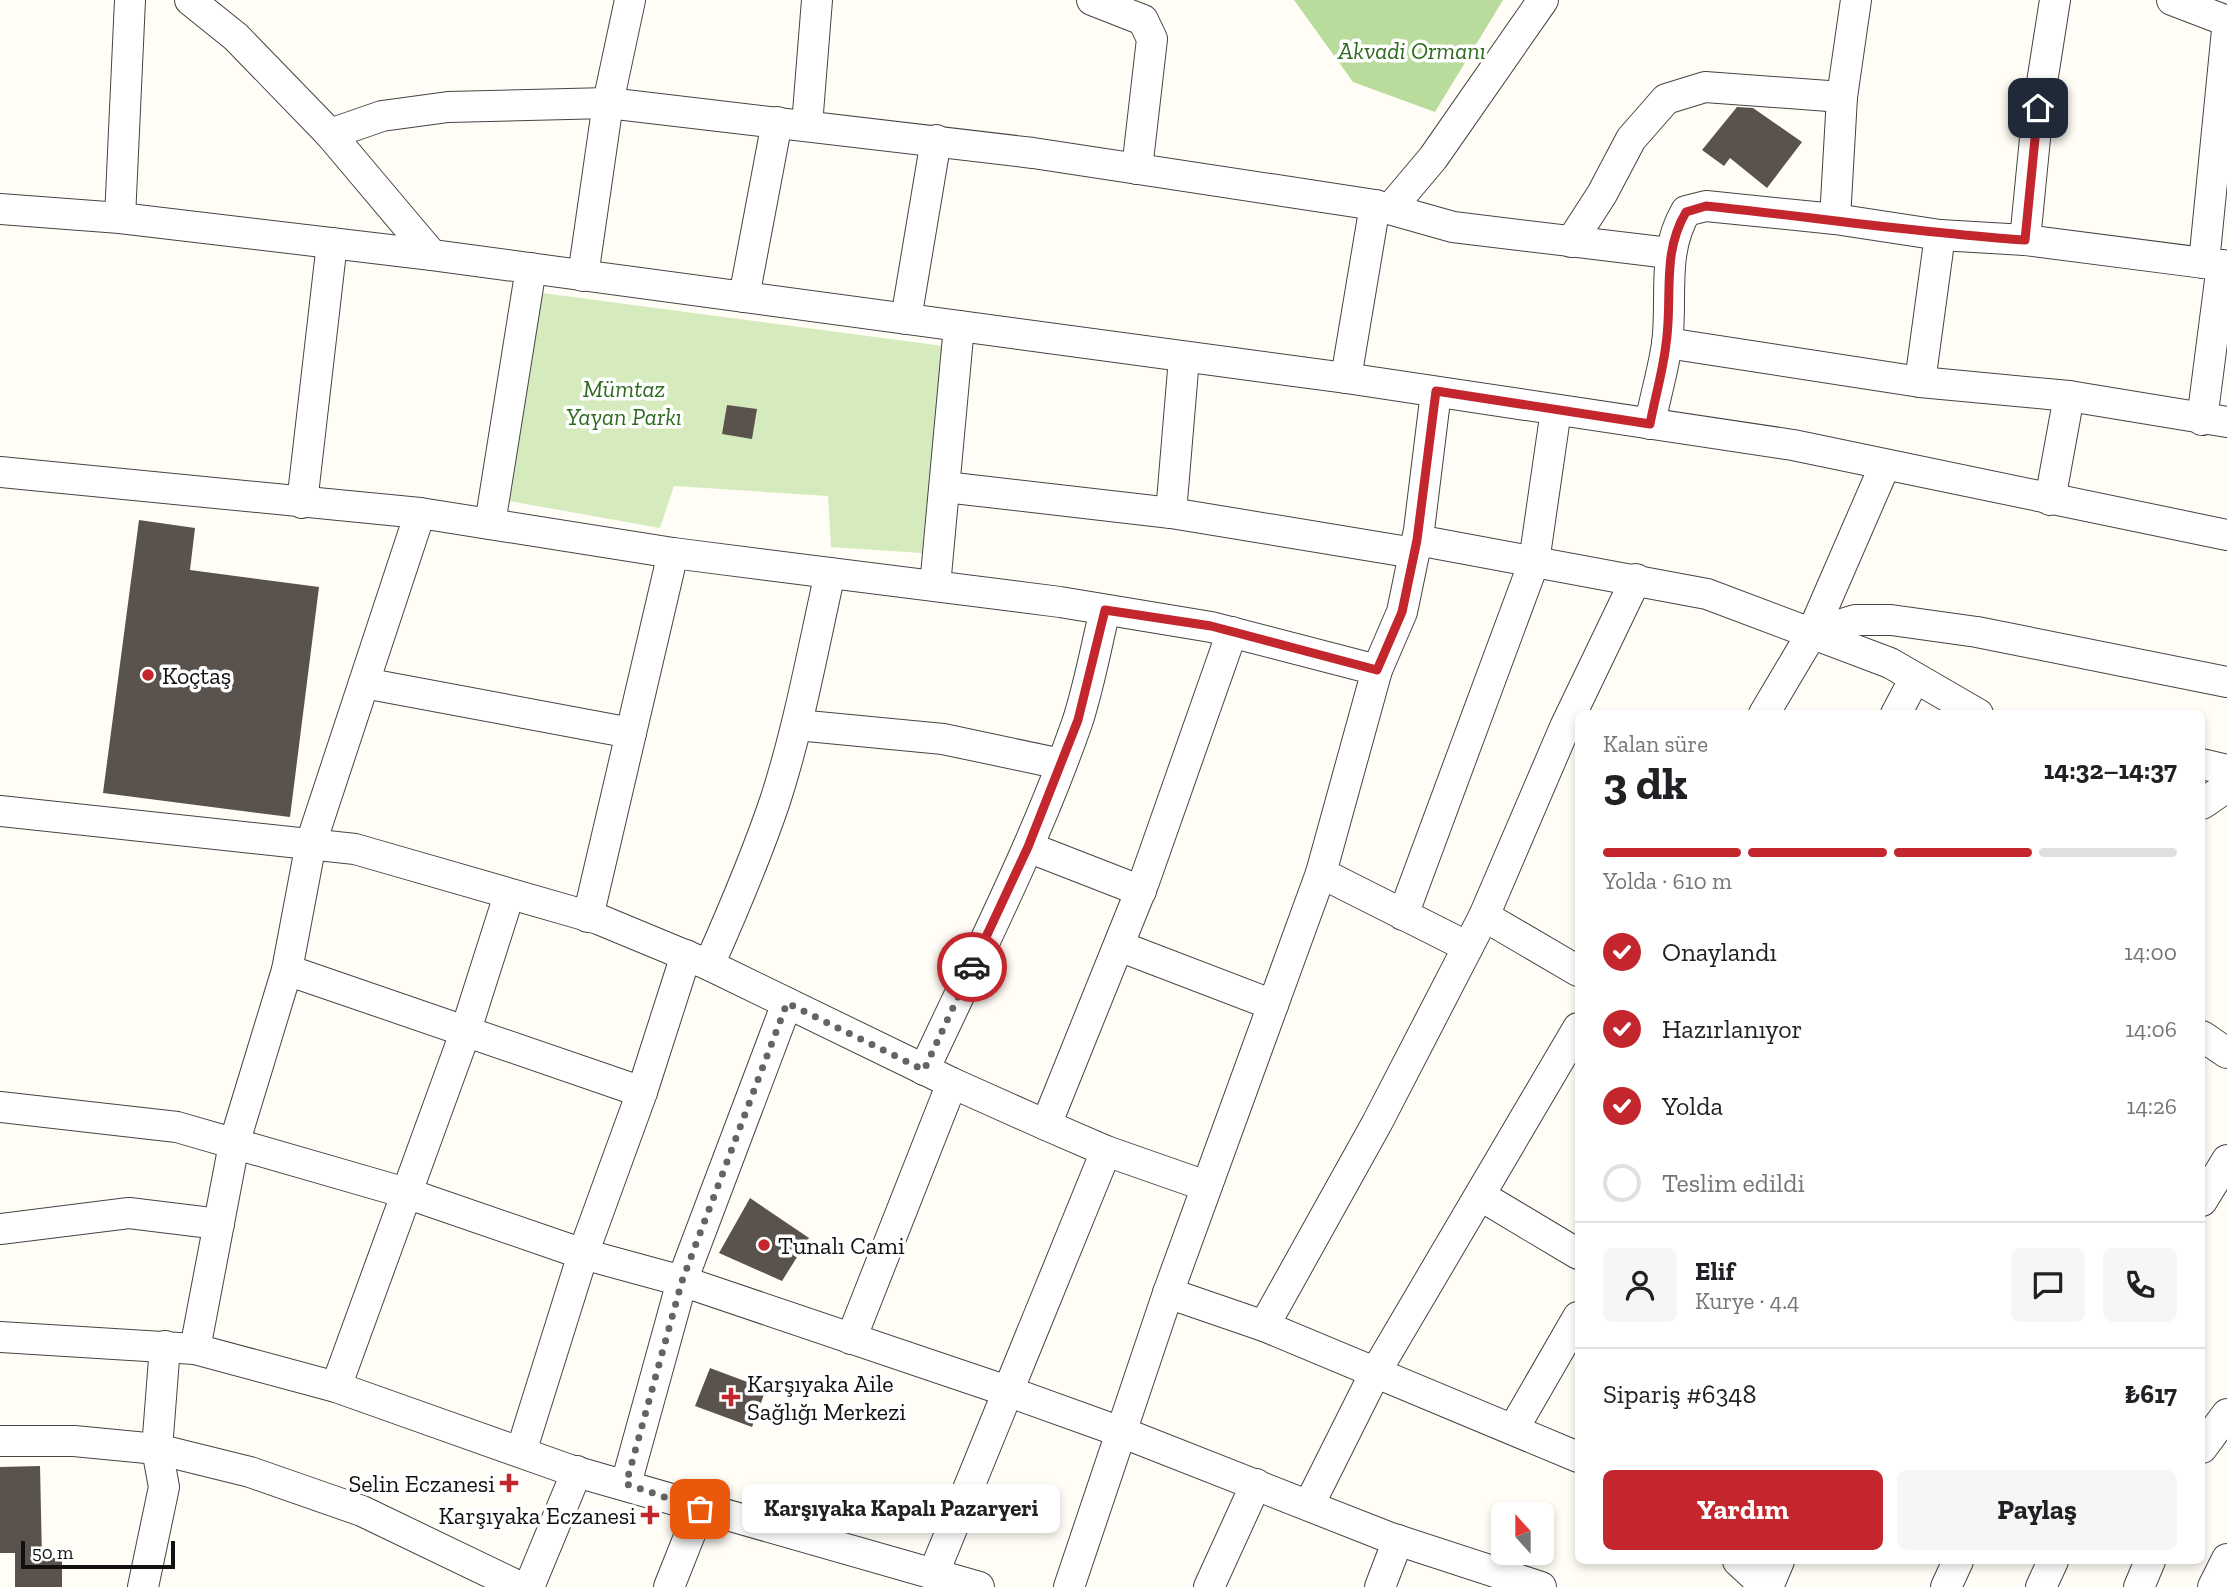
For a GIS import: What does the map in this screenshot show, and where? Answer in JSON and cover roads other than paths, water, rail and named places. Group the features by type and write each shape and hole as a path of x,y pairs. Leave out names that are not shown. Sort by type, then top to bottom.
{"street":[{"path":"120,218 130,0"},
{"path":"190,0 236,37 330,134 432,255"},
{"path":"583,275 608,103 630,0"},
{"path":"807,125 817,0"},
{"path":"1091,0 1143,20 1152,39 1137,169"},
{"path":"1346,378 1382,207 1433,158 1499,59 1544,0"},
{"path":"1835,219 1842,97 1856,0"},
{"path":"2025,240 2043,69 2055,0"},
{"path":"2172,0 2227,21"},
{"path":"1667,343 1920,382 2069,396 2215,421 2222,122 2227,30"},
{"path":"1571,242 1602,194 1631,139 1666,99 1705,87 1842,97"},
{"path":"330,134 382,116 448,107 608,103 936,140 1382,207 1453,228 1669,253"},
{"path":"744,297 777,122"},
{"path":"906,319 936,140"},
{"path":"1650,424 1667,343 1669,253 1677,227 1686,212 1706,206 1835,219 1940,235 2025,240 2218,265"},
{"path":"0,209 120,218 432,255 1436,391 1793,445 2227,536"},
{"path":"1920,382 1940,235"},
{"path":"302,503 332,243"},
{"path":"490,524 531,268"},
{"path":"935,586 958,326"},
{"path":"1171,513 1184,358"},
{"path":"1069,1587 1168,1293 1321,873 1377,670 1402,612 1416,546 1436,391"},
{"path":"2050,500 2069,396"},
{"path":"1403,915 1534,562 1556,410"},
{"path":"1766,710 1812,633 1885,465"},
{"path":"0,472 420,513 673,552 1105,610 1232,632 1377,670"},
{"path":"945,487 1171,513 1534,562 1707,594 1890,663 1973,710"},
{"path":"195,1349 234,1144 287,970 311,843 420,513"},
{"path":"588,917 673,552"},
{"path":"521,1452 583,1254 642,1092 697,960 744,887 775,800 797,725 830,573"},
{"path":"1582,710 1636,579"},
{"path":"924,1070 1028,847 1061,764 1078,720 1105,610"},
{"path":"1812,633 1855,620 1891,620 1977,632 2227,682"},
{"path":"1046,1125 1141,891 1232,632"},
{"path":"1898,710 1915,678"},
{"path":"363,683 631,733"},
{"path":"797,725 943,739 1061,764"},
{"path":"1264,1326 1377,1123 1484,916 1572,735"},
{"path":"2205,765 2227,770"},
{"path":"2205,802 2227,787"},
{"path":"0,811 355,849 588,917 697,960 924,1070 1046,1125 1106,1151 1206,1186"},
{"path":"1028,847 1141,891"},
{"path":"1321,873 1468,947"},
{"path":"335,1387 466,1033 509,895"},
{"path":"1484,916 1575,969"},
{"path":"1119,946 1273,1005"},
{"path":"287,970 642,1092"},
{"path":"626,1484 682,1281 787,1003"},
{"path":"1309,1505 1374,1373 1575,1033"},
{"path":"2205,1038 2227,1053"},
{"path":"851,1339 952,1083"},
{"path":"0,1107 177,1127 406,1193 583,1254 682,1281 1007,1391 1121,1432 1398,1540 1541,1587"},
{"path":"933,1575 1106,1151"},
{"path":"2205,1196 2227,1160"},
{"path":"1481,1196 1575,1252"},
{"path":"0,1229 129,1213 219,1224"},
{"path":"1168,1293 1264,1326 1575,1456"},
{"path":"1514,1428 1575,1322"},
{"path":"0,1336 195,1349 335,1387 577,1471 700,1509 979,1587"},
{"path":"143,1587 164,1487 157,1449 165,1346"},
{"path":"0,1441 74,1441 157,1449 250,1472 362,1511 520,1587"},
{"path":"529,1587 577,1471"},
{"path":"1209,1587 1256,1484"},
{"path":"669,1587 700,1509"},
{"path":"1380,1587 1398,1540"},
{"path":"2213,1587 2227,1559"},
{"path":"1741,1564 1767,1587 1778,1564"},
{"path":"1946,1587 1957,1564"},
{"path":"2041,1587 2052,1564"},
{"path":"2138,1587 2149,1564"}],"place":[{"name":"Koçtaş","path":"148,675"},
{"name":"Tunalı Cami","path":"764,1245"},
{"name":"Karşıyaka Aile Sağlığı Merkezi","path":"731,1397"},
{"name":"Selin Eczanesi","path":"509,1483"},
{"name":"Karşıyaka Kapalı Pazaryeri","path":"700,1509"},
{"name":"Karşıyaka Eczanesi","path":"650,1515"}],"park label":[{"name":"Akvadi Ormanı","path":"1412,50"},
{"name":"Mümtaz Yayan Parkı","path":"624,402"}]}
